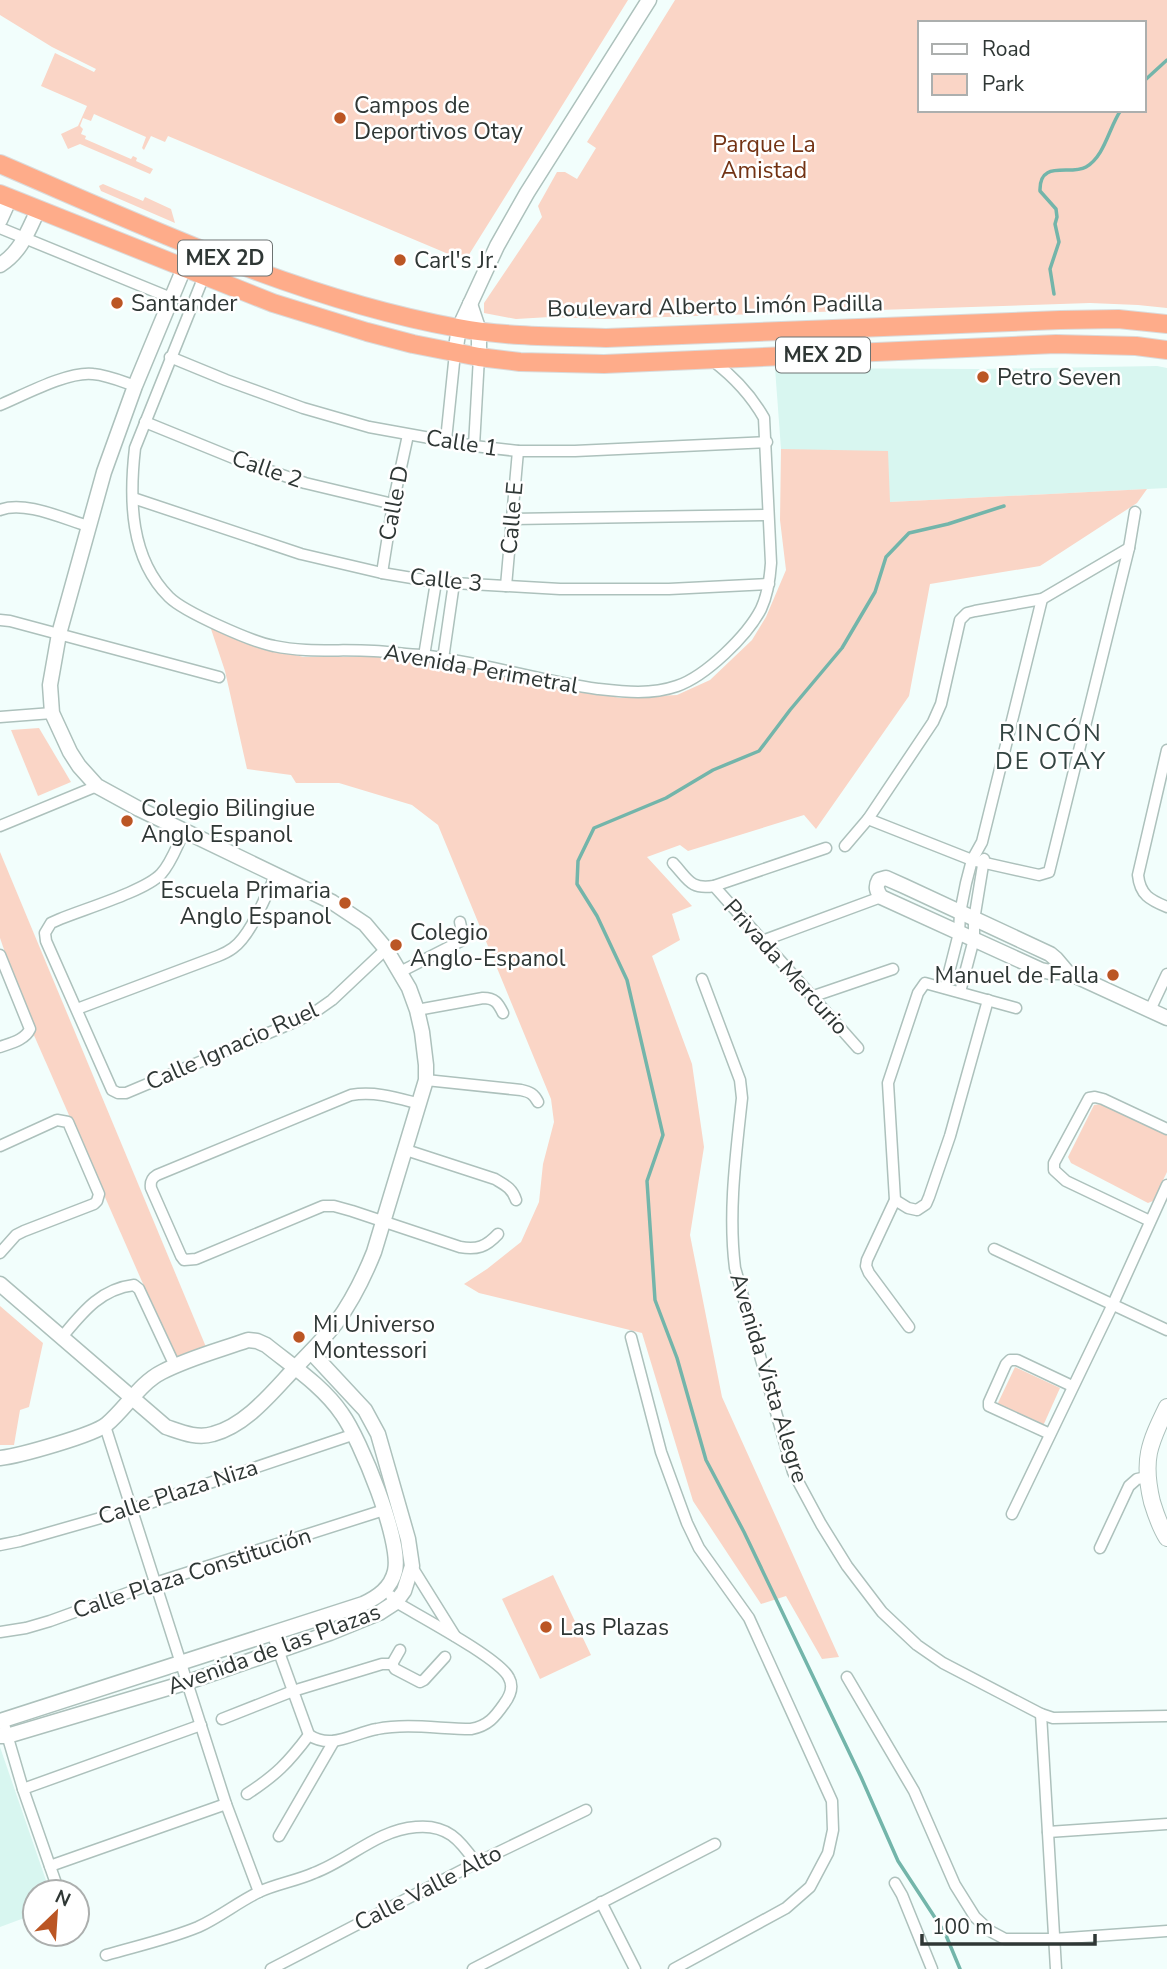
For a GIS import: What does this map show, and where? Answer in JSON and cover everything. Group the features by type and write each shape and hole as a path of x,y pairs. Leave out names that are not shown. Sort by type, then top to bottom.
{"highway":[{"name":"Boulevard Alberto Limón Padilla","path":"0,164 182,241 303,287 378,311 479,331 606,338 1118,319 1167,324"},
{"name":"MEX 2D","path":"5,196 261,299 335,323 479,357 520,362 604,365 1056,344 1110,344 1167,350"},
{"path":"981,348 982,337 992,328 1021,322"},
{"path":"1110,344 1167,344"}],"main road":[{"path":"1167,1407 1152,1438 1146,1466 1156,1515 1167,1538"}],"street":[{"path":"446,440 459,328 496,246 649,0"},
{"path":"0,220 5,196"},
{"path":"0,265 14,254 38,210"},
{"path":"0,228 171,298"},
{"path":"0,1284 166,1427 197,1436 213,1435 243,1418 295,1368 335,1324 349,1303 363,1278 383,1223 426,1080 425,1054 417,1010 409,988 386,949 365,925 332,902 97,786 70,752 52,713 50,685 59,634 88,526 113,443 184,268"},
{"name":"Avenida Perimetral","path":"204,276 135,448 133,498 140,553 152,578 172,600 205,618 276,647 424,656 564,684 629,693 656,692 679,686 697,676 736,643 751,625 761,608 769,584 771,562 764,418 755,401 740,384 713,361"},
{"path":"470,304 479,331 474,446"},
{"name":"Calle 1","path":"170,357 303,408 369,427 474,446 517,451 575,451 766,442"},
{"path":"0,405 75,374 106,376 135,386"},
{"name":"Calle 2","path":"145,422 305,483 393,504"},
{"name":"Calle D","path":"382,573 408,435"},
{"name":"Calle E","path":"506,586 517,451"},
{"name":"Calle 3","path":"133,498 301,554 382,573 436,582 560,589 669,589 769,584"},
{"path":"0,510 20,507 88,526"},
{"path":"868,819 972,860 1039,875 1045,874 1051,868 1129,548 1135,512"},
{"path":"512,519 768,515"},
{"path":"845,846 868,819 933,722 941,704 960,620 968,613 1042,599 1129,548"},
{"path":"424,656 436,582"},
{"path":"443,659 454,583"},
{"path":"945,988 959,933 960,913 972,860 982,842 1042,599"},
{"path":"0,620 219,677"},
{"path":"0,717 52,713"},
{"path":"1167,750 1138,876 1139,887 1146,896 1167,907"},
{"path":"0,826 97,786"},
{"path":"185,830 169,862 154,880 51,923 47,928 46,941 77,1009 233,948 251,924 276,875"},
{"path":"960,992 974,939 974,920 984,863 982,842"},
{"path":"673,863 697,887 714,886 826,848"},
{"path":"1067,972 1050,954 904,886 882,878 876,887 881,897 1041,970 1067,972 1167,1018"},
{"name":"Privada Mercurio","path":"714,886 858,1048"},
{"path":"897,905 904,886"},
{"path":"762,941 881,897"},
{"path":"400,972 461,941 463,936 460,922"},
{"name":"Calle Ignacio Ruel","path":"77,1009 112,1090 126,1093 298,1021 332,1000 386,949"},
{"path":"0,955 29,1024 29,1033 23,1038 0,1047"},
{"path":"811,997 893,969"},
{"path":"1150,1010 1167,974"},
{"name":"Avenida Vista Alegre","path":"702,979 740,1080 742,1098 732,1217 735,1268 793,1472 847,1566 882,1612 917,1645 943,1663 1041,1714 1053,1718 1167,1716"},
{"path":"909,1326 866,1266 895,1200 888,1083 918,993 925,983 929,983 1016,1008"},
{"path":"417,1010 490,998 497,1002 503,1013"},
{"path":"895,1200 917,1210 926,1204 950,1136 988,1000"},
{"path":"426,1080 529,1091 538,1102"},
{"path":"420,1104 384,1094 366,1092 351,1095 157,1175 153,1178 151,1188 181,1256 184,1260 196,1259 323,1206 334,1206 460,1248 481,1248 498,1234"},
{"path":"1150,1221 1066,1181 1054,1170 1054,1163 1088,1098 1102,1099 1167,1129"},
{"path":"0,1146 57,1120 68,1122 99,1195 94,1204 24,1231 0,1253"},
{"path":"406,1150 495,1180 514,1192 516,1200"},
{"path":"1012,1514 1167,1185"},
{"path":"994,1249 1167,1331"},
{"path":"0,1458 69,1440 106,1426 153,1377 176,1366 139,1289 134,1285 110,1292 91,1303 62,1337"},
{"path":"631,1337 661,1452 687,1523 699,1548 749,1618 832,1801 833,1830 828,1853 810,1887 786,1908 674,1969"},
{"name":"Avenida de las Plazas","path":"2,1729 181,1662 363,1604 386,1589 395,1574 395,1548 384,1510 355,1434 331,1401 295,1368 257,1341 248,1340 176,1366"},
{"path":"311,1352 355,1398 375,1427 408,1539 412,1567 456,1639"},
{"path":"1050,1434 989,1406 1006,1364 1010,1360 1017,1360 1072,1386"},
{"path":"106,1426 226,1804 260,1892"},
{"name":"Calle Plaza Niza","path":"0,1545 132,1509 355,1434"},
{"path":"1100,1548 1125,1491 1133,1481 1147,1477"},
{"name":"Calle Plaza Constitución","path":"0,1632 50,1621 155,1583 384,1510"},
{"name":"Avenida de las Plazas","path":"2,1729 188,1682 379,1613 396,1602 404,1591 412,1567"},
{"path":"272,1633 309,1735 324,1742 375,1729 471,1729 482,1727 491,1721 511,1692 509,1678 493,1660 396,1602 386,1589"},
{"path":"392,1664 400,1650"},
{"path":"392,1664 395,1669 420,1682 425,1680 445,1657"},
{"path":"222,1719 293,1691 382,1664 392,1664"},
{"path":"847,1677 914,1791 955,1885 975,1917 990,1931 1005,1939 1053,1939 1167,1931"},
{"path":"1041,1714 1056,1969"},
{"path":"23,1789 201,1725"},
{"path":"2,1729 54,1878"},
{"path":"247,1794 278,1772 309,1735"},
{"path":"279,1836 334,1741"},
{"path":"50,1866 226,1804"},
{"name":"Calle Valle Alto","path":"271,1969 476,1863 586,1810"},
{"path":"1048,1832 1167,1824"},
{"path":"106,1955 197,1927 260,1892 315,1873 392,1832 416,1827 437,1828 463,1844 476,1863"},
{"path":"473,1969 715,1844"},
{"path":"895,1883 932,1969"},
{"path":"601,1902 635,1969"}],"shaded area":[{"path":"775,368 1167,368 1167,488 890,502 793,451 781,449"},
{"path":"0,1747 45,1878 21,1878 21,1919 0,1927"}],"green space":[{"name":"Campos de Deportivos Otay","path":"0,0 628,0 465,261 168,136 165,142 151,136 144,150 142,148 146,137 94,114 91,121 83,118 80,126 85,139 131,159 133,156 137,158 136,161 153,169 150,174 80,144 68,149 61,134 78,126 87,106 41,86 55,53 94,72 96,69 52,47 0,15"},
{"name":"Parque La Amistad","path":"675,0 1167,0 1167,308 1090,303 605,319 516,319 484,313 484,303 542,217 538,206 557,172 565,172 577,179 596,148 587,142"},
{"path":"103,184 143,201 145,197 171,209 175,223 101,191 99,186"},
{"path":"781,449 888,451 890,502 1147,489 1137,503 1040,566 930,584 909,696 816,829 804,815 688,851 680,845 647,857 692,906 672,914 680,940 652,956 692,1064 704,1147 690,1235 722,1397 839,1657 822,1659 786,1596 761,1604 693,1501 642,1333 479,1293 464,1284 521,1242 539,1202 543,1164 554,1122 551,1099 438,825 412,805 339,783 296,783 291,775 247,769 225,671 210,626 246,641 303,657 424,657 620,698 677,695 710,680 752,640 766,617 786,570 780,520"},
{"path":"39,728 71,782 38,796 11,730"},
{"path":"0,852 206,1347 176,1359 33,1033 0,938"},
{"path":"1101,1104 1167,1135 1167,1172 1153,1201 1148,1203 1071,1163 1068,1157 1094,1105"},
{"path":"0,1306 43,1343 29,1407 20,1410 14,1445 0,1445"},
{"path":"1015,1367 1060,1388 1043,1426 997,1405"},
{"name":"Las Plazas","path":"553,1575 591,1655 540,1679 502,1599"}],"waterway":[{"path":"1146,79 1167,60"},
{"path":"1054,294 1050,269 1059,242 1055,224 1057,217 1056,209 1040,191 1041,181 1050,172 1079,169 1092,162 1102,149 1120,112"},
{"path":"960,1969 945,1933 898,1861 861,1777 744,1532 706,1460 677,1358 655,1300 647,1181 663,1135 627,980 597,916 577,884 578,861 594,828 666,798 713,770 759,751 842,648 875,592 886,557 909,533 1004,506"}],"place":[{"name":"Campos de Deportivos Otay","path":"340,118"},
{"name":"Carl's Jr.","path":"400,260"},
{"name":"Santander","path":"117,303"},
{"name":"Petro Seven","path":"983,377"},
{"name":"Colegio Bilingiue Anglo Espanol","path":"127,821"},
{"name":"Escuela Primaria Anglo Espanol","path":"345,903"},
{"name":"Colegio Anglo-Espanol","path":"396,945"},
{"name":"Manuel de Falla","path":"1113,975"},
{"name":"Mi Universo Montessori","path":"299,1337"},
{"name":"Las Plazas","path":"546,1627"}],"district":[{"name":"RINCÓN DE OTAY","path":"1051,747"}]}
